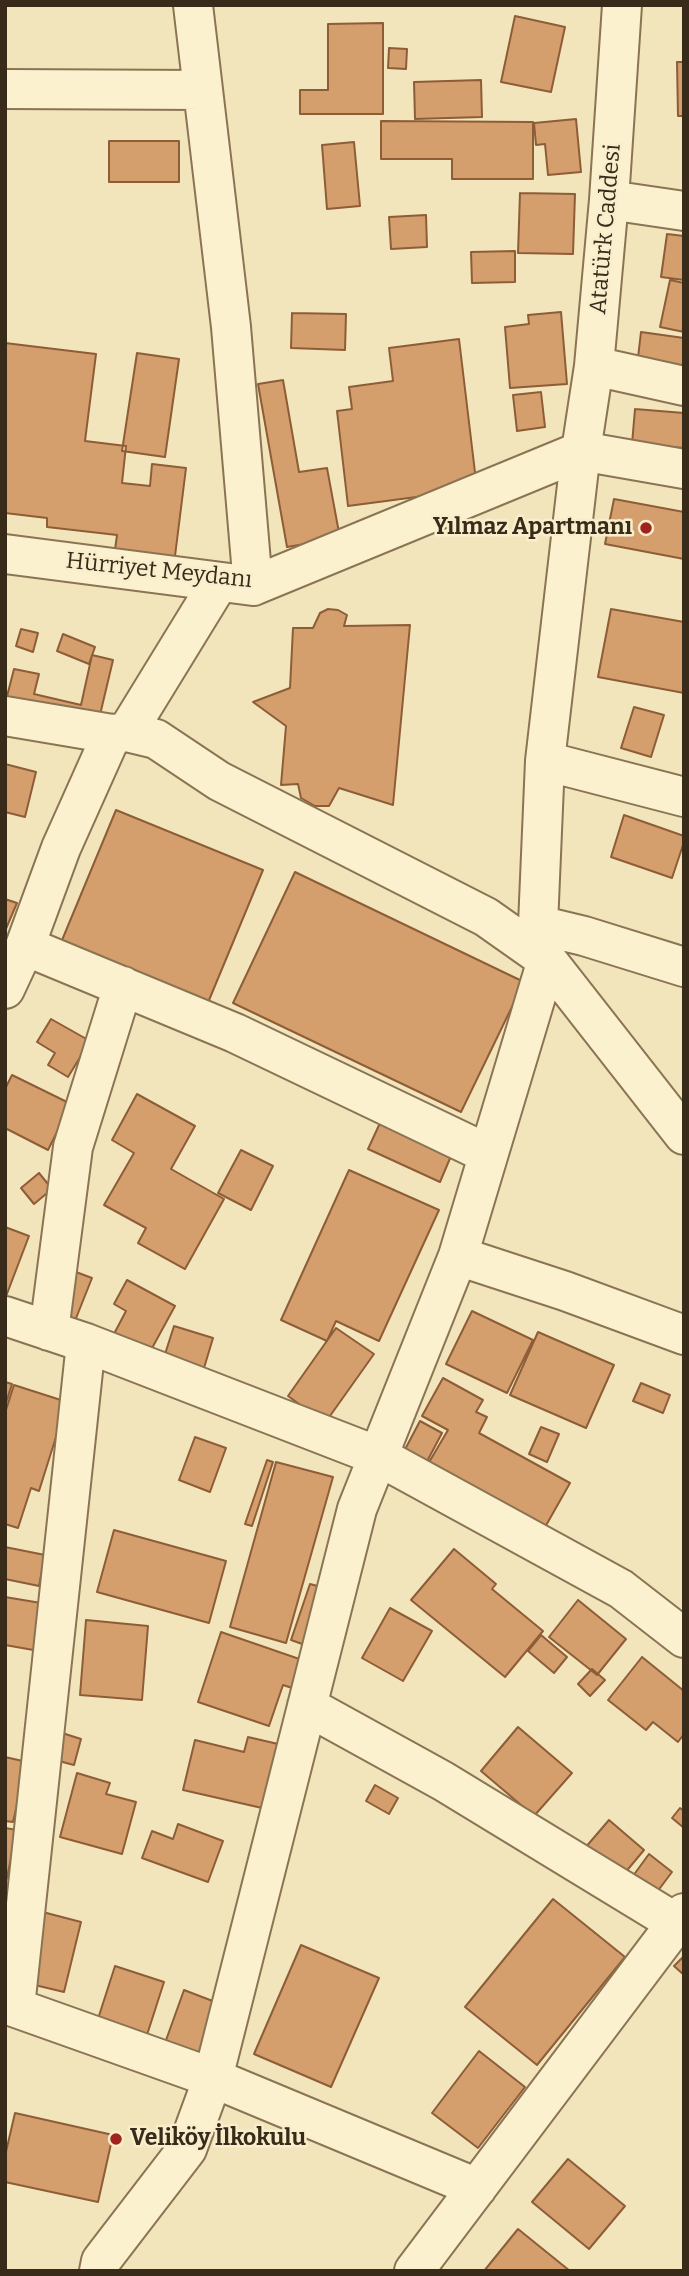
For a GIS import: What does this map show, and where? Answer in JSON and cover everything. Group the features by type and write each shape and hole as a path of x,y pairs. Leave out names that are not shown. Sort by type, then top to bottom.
{"street":[{"path":"5,989 25,946 61,848 120,733 236,584 231,327 193,5"},
{"name":"Atatürk Caddesi","path":"99,2271 101,2261 187,2150 213,2078 357,1509 458,1256 488,1154 542,942 545,761 581,451 594,366 609,200 622,5"},
{"path":"5,89 203,90"},
{"path":"609,200 684,211"},
{"path":"594,366 684,386"},
{"path":"581,451 684,469"},
{"name":"Hürriyet Meydanı","path":"5,554 236,584 581,451"},
{"path":"5,716 156,739 219,781 486,917 542,942 684,1135"},
{"path":"545,761 684,797"},
{"path":"542,942 584,936 684,967"},
{"path":"25,946 235,1033 488,1154"},
{"path":"49,1331 73,1147 123,986"},
{"path":"458,1256 565,1291 684,1335"},
{"path":"5,1316 86,1343 378,1457 621,1589 684,1638"},
{"path":"86,1343 10,2006 213,2078 477,2188"},
{"path":"307,1706 680,1918 414,2271"}],"building":[{"path":"515,16 565,27 551,92 501,82"},
{"path":"383,23 383,114 300,114 300,90 328,90 328,24"},
{"path":"389,48 407,49 406,69 388,68"},
{"path":"677,62 684,62 684,116 678,116"},
{"path":"481,80 482,117 415,119 414,82"},
{"path":"576,119 581,172 548,175 545,144 536,145 534,123"},
{"path":"381,121 533,122 533,179 452,179 452,159 381,159"},
{"path":"109,141 179,141 179,182 109,182"},
{"path":"354,142 360,206 327,209 322,145"},
{"path":"520,193 575,194 573,254 518,253"},
{"path":"426,215 427,247 391,249 389,217"},
{"path":"667,234 684,236 684,280 661,277"},
{"path":"515,251 515,282 472,283 471,252"},
{"path":"670,280 684,283 684,332 660,327"},
{"path":"561,312 567,384 510,388 505,327 529,324 528,315"},
{"path":"292,313 346,314 345,350 291,348"},
{"path":"641,332 684,338 684,379 637,366"},
{"path":"459,339 477,489 348,506 337,411 352,409 349,387 393,381 389,348"},
{"path":"5,343 96,354 85,441 126,446 122,483 150,486 152,464 186,468 174,564 114,557 117,535 47,527 47,518 5,513"},
{"path":"137,353 179,359 165,457 122,451"},
{"path":"283,380 299,472 327,468 340,538 287,547 258,384"},
{"path":"541,392 545,427 517,431 513,395"},
{"path":"635,409 684,413 684,448 632,444"},
{"name":"Yılmaz Apartmanı","path":"614,499 684,512 684,559 605,544"},
{"path":"328,609 347,615 344,626 410,625 393,805 339,788 329,806 315,806 301,798 298,784 281,785 286,726 253,702 290,688 293,628 313,628 320,613"},
{"path":"611,609 684,622 684,693 598,677"},
{"path":"21,629 38,633 33,652 16,646"},
{"path":"63,634 95,647 89,664 57,651"},
{"path":"92,655 113,660 95,736 5,704 14,669 39,674 34,694 81,705"},
{"path":"634,707 664,715 651,757 621,748"},
{"path":"5,764 36,772 25,817 5,812"},
{"path":"116,810 263,870 207,1005 60,945"},
{"path":"624,815 684,836 672,878 611,857"},
{"path":"295,872 524,982 461,1112 233,1003"},
{"path":"5,899 17,903 5,931"},
{"path":"51,1019 90,1041 68,1077 48,1065 55,1053 37,1042"},
{"path":"12,1075 71,1104 48,1150 5,1128 5,1089"},
{"path":"137,1094 195,1126 171,1169 224,1199 185,1269 138,1243 146,1228 104,1205 134,1153 112,1140"},
{"path":"380,1123 451,1156 440,1182 368,1149"},
{"path":"241,1150 273,1166 251,1210 218,1193"},
{"path":"349,1170 439,1210 379,1341 336,1321 327,1341 281,1320"},
{"path":"39,1173 52,1189 34,1204 21,1188"},
{"path":"5,1227 29,1236 5,1299"},
{"path":"60,1266 92,1278 65,1346"},
{"path":"127,1280 175,1306 139,1372 104,1353 126,1311 114,1304"},
{"path":"472,1311 533,1340 507,1393 446,1364"},
{"path":"174,1326 213,1338 198,1388 158,1376"},
{"path":"336,1328 374,1354 325,1423 288,1396"},
{"path":"538,1332 614,1365 586,1428 510,1395"},
{"path":"443,1378 483,1400 476,1412 487,1417 479,1433 570,1483 544,1529 428,1464 448,1430 422,1416"},
{"path":"5,1382 12,1384 5,1406"},
{"path":"641,1383 670,1395 663,1413 633,1401"},
{"path":"14,1385 67,1402 39,1491 31,1488 18,1528 5,1524 5,1413"},
{"path":"420,1421 442,1433 423,1469 401,1457"},
{"path":"541,1427 559,1434 547,1462 529,1454"},
{"path":"195,1437 226,1448 210,1492 179,1480"},
{"path":"267,1460 273,1462 252,1526 245,1524"},
{"path":"276,1462 333,1477 286,1643 230,1627"},
{"path":"114,1530 226,1561 209,1623 97,1592"},
{"path":"5,1547 45,1555 39,1586 5,1579"},
{"path":"454,1549 496,1584 492,1589 543,1631 505,1677 411,1600"},
{"path":"310,1584 325,1588 305,1645 291,1640"},
{"path":"5,1597 47,1604 39,1651 5,1645"},
{"path":"578,1600 626,1639 597,1675 549,1637"},
{"path":"390,1608 432,1631 403,1681 362,1658"},
{"path":"86,1620 148,1626 142,1700 80,1695"},
{"path":"221,1632 308,1662 298,1690 283,1685 269,1726 198,1702"},
{"path":"541,1635 567,1657 554,1673 528,1651"},
{"path":"642,1657 684,1691 684,1734 678,1742 653,1722 646,1730 608,1700"},
{"path":"592,1669 605,1680 590,1696 578,1684"},
{"path":"518,1727 572,1773 534,1816 481,1771"},
{"path":"59,1732 81,1739 74,1765 51,1759"},
{"path":"248,1737 278,1744 262,1808 183,1790 195,1740 244,1752"},
{"path":"5,1757 27,1762 13,1822 5,1821"},
{"path":"77,1773 110,1783 106,1794 136,1802 122,1854 60,1837"},
{"path":"375,1785 398,1798 389,1814 366,1801"},
{"path":"680,1808 684,1811 684,1828 672,1818"},
{"path":"609,1820 644,1850 609,1892 573,1862"},
{"path":"178,1824 223,1841 208,1882 142,1858 152,1831 173,1839"},
{"path":"5,1828 17,1830 5,1887"},
{"path":"649,1854 672,1872 645,1908 622,1891"},
{"path":"553,1899 625,1957 537,2065 465,2007"},
{"path":"35,1910 81,1922 64,1992 18,1981"},
{"path":"301,1945 379,1978 331,2087 254,2054"},
{"path":"684,1956 684,1975 674,1966"},
{"path":"115,1966 164,1982 146,2038 97,2022"},
{"path":"184,1990 223,2005 204,2057 165,2043"},
{"path":"479,2051 525,2087 478,2148 432,2113"},
{"path":"15,2113 113,2135 98,2202 5,2182 5,2156"},
{"path":"568,2159 625,2206 589,2249 532,2202"},
{"path":"518,2229 570,2271 484,2271"}],"place":[{"name":"Yılmaz Apartmanı","path":"646,528"},
{"name":"Veliköy İlkokulu","path":"116,2139"}]}
